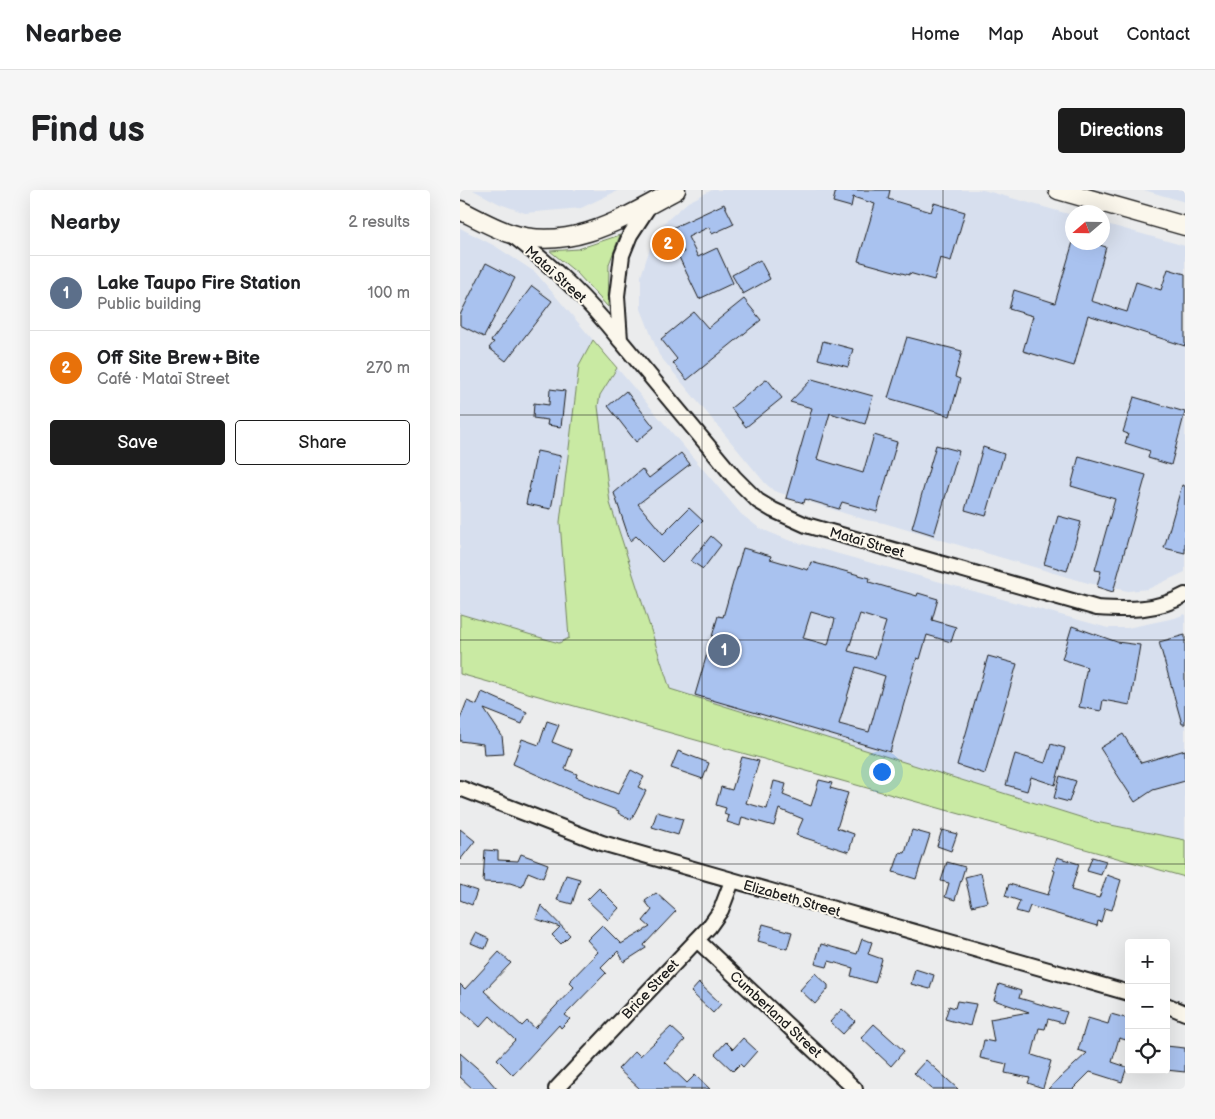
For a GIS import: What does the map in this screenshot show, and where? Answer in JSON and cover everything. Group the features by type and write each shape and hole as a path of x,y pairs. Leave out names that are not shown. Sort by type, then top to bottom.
{"street":[{"path":"460,210 510,233 534,238 574,236 598,230 676,190"},
{"path":"1058,190 1185,226"},
{"path":"620,340 617,296 622,255 630,235 651,204"},
{"name":"Mataī Street","path":"510,233 558,271 587,300 734,477 758,501 773,510 806,525 1097,608 1151,609 1185,595"},
{"name":"Elizabeth Street","path":"460,788 602,843 1125,993"},
{"name":"Brice Street","path":"556,1089 697,940 721,910 732,881"},
{"name":"Cumberland Street","path":"697,940 855,1089"},
{"path":"1170,1007 1185,1013"}],"shaded area":[{"path":"473,190 619,190 581,208 525,213 500,204"},
{"path":"712,190 983,190 1065,213 1065,250 1110,250 1110,225 1185,246 1185,572 1148,589 1128,591 1088,583 884,523 866,520 774,491 765,483 659,355 641,309 641,276 650,248 665,222 688,202"},
{"path":"1144,190 1185,190 1185,202"},
{"path":"460,228 495,246 535,272 593,340 579,366 560,522 569,638 559,643 460,614"},
{"path":"617,368 741,514 759,528 788,540 1108,628 1127,628 1175,618 1185,614 1185,840 1096,822 670,689 610,503 598,406 600,395"}],"green space":[{"path":"620,235 609,264 608,307 577,273 550,251 578,249"},
{"path":"593,340 617,368 600,395 598,406 610,503 670,689 1096,822 1185,840 1185,877 460,674 460,614 559,643 569,638 560,522 579,366"}],"building":[{"path":"836,190 890,190 888,199 931,212 934,203 965,212 951,261 940,258 934,280 858,261 875,204 853,197 851,207 833,202"},
{"path":"724,204 734,224 712,234 709,227 688,237 698,257 717,248 733,283 699,299 678,255 684,252 672,228"},
{"path":"1071,250 1105,250 1091,301 1127,312 1136,282 1161,290 1168,269 1185,274 1185,346 1088,315 1074,366 1023,351 1033,316 1009,309 1014,290 1055,303"},
{"path":"760,260 770,279 743,294 732,275"},
{"path":"486,263 515,278 484,337 460,325 460,315"},
{"path":"532,286 552,301 506,361 489,348 494,342 491,341"},
{"path":"744,299 761,320 687,380 673,363 677,359 661,339 694,312 708,328"},
{"path":"907,337 962,351 955,377 960,379 950,416 888,398"},
{"path":"823,341 853,349 848,367 818,359"},
{"path":"767,379 782,398 746,427 731,408"},
{"path":"812,379 873,396 865,424 830,413 817,459 863,473 874,435 897,442 877,512 842,502 839,509 805,499 804,503 786,498 812,408 790,402"},
{"path":"550,389 565,391 561,427 547,425 548,420 533,418 534,403 549,405"},
{"path":"626,391 654,427 636,442 608,406"},
{"path":"1134,397 1185,412 1171,465 1148,458 1150,451 1125,443 1128,434 1123,432"},
{"path":"936,445 959,451 934,535 912,528"},
{"path":"983,447 1004,454 986,516 965,510"},
{"path":"537,451 561,456 551,509 526,504"},
{"path":"681,453 690,464 638,504 663,534 689,508 703,521 662,562 636,536 630,541 614,493 642,469 649,478"},
{"path":"1079,456 1146,475 1113,592 1097,587 1101,571 1095,570 1115,499 1071,486"},
{"path":"1182,485 1185,486 1185,553 1164,548"},
{"path":"1058,516 1081,522 1067,571 1044,564"},
{"path":"711,536 721,545 703,569 691,561"},
{"path":"743,548 771,556 770,559 808,570 811,562 870,578 869,582 917,596 918,593 938,599 932,620 956,627 951,642 927,635 920,659 917,658 890,752 695,695 718,616 723,617","holes":["811,612 835,619 828,645 803,638","860,614 886,622 875,658 848,651","856,667 885,676 869,732 839,724"]},
{"path":"1072,626 1117,642 1140,645 1130,705 1103,700 1101,711 1079,707 1087,667 1062,659"},
{"path":"1185,635 1185,724 1182,724 1159,642"},
{"path":"988,656 1017,664 985,774 957,765"},
{"path":"482,692 527,712 522,724 484,709 502,736 504,754 484,755 483,744 460,741 460,719 467,701 477,705"},
{"path":"547,721 559,725 552,742 572,750 565,769 577,774 576,777 618,794 631,770 644,777 638,787 646,791 631,820 618,813 619,811 582,797 582,795 513,764 522,739 539,745"},
{"path":"1123,734 1141,763 1185,750 1185,781 1153,790 1135,802 1100,748"},
{"path":"1051,744 1065,748 1055,785 1031,777 1027,791 1006,785 1015,754 1045,763"},
{"path":"678,751 709,763 703,779 671,768"},
{"path":"742,757 759,761 746,803 767,809 774,781 786,784 783,795 811,806 819,780 832,783 830,788 848,793 837,828 854,834 849,852 796,835 803,819 779,809 774,826 742,817 740,826 727,822 729,816 724,814 726,808 716,805 721,787 732,790"},
{"path":"1060,776 1076,781 1069,802 1054,798"},
{"path":"657,812 683,819 678,835 652,827"},
{"path":"460,829 475,841 460,860"},
{"path":"912,830 930,835 916,879 893,872 900,852 905,853"},
{"path":"942,830 957,834 951,851 937,846"},
{"path":"485,850 498,851 498,860 518,861 521,854 548,864 543,878 528,872 522,887 510,883 483,882"},
{"path":"1057,857 1079,864 1071,890 1099,898 1107,875 1121,880 1112,910 1105,908 1101,922 1098,921 1097,926 1030,906 1027,914 1016,911 1020,901 1005,896 1009,884 1048,895"},
{"path":"1092,857 1106,861 1101,875 1087,871"},
{"path":"947,862 965,867 955,900 945,897 949,883 941,881"},
{"path":"981,873 988,902 972,906 965,877"},
{"path":"566,875 580,879 572,904 557,900"},
{"path":"460,885 477,891 472,905 460,900"},
{"path":"599,888 619,908 608,920 587,900"},
{"path":"656,893 676,911 644,945 646,948 624,962 618,951 601,968 606,973 565,1015 570,1019 561,1028 559,1025 513,1075 497,1059 515,1040 490,1016 480,1027 460,1009 460,984 465,989 499,952 511,963 484,991 522,1026 527,1021 535,1028 574,987 569,982 598,952 587,940 602,925 621,944 650,927 643,921 652,910 645,901"},
{"path":"541,905 570,935 561,944 552,935 560,927 536,919"},
{"path":"763,924 792,932 787,949 758,941"},
{"path":"476,933 489,939 485,949 471,943"},
{"path":"862,939 872,942 868,954 882,959 875,983 851,976 853,968 829,961 827,967 815,964 821,944 857,954"},
{"path":"915,969 934,975 930,989 911,984"},
{"path":"815,973 828,985 828,989 815,1004 800,990"},
{"path":"699,983 721,1004 713,1013 691,992"},
{"path":"999,984 1021,991 1019,998 1067,1012 1063,1023 1048,1019 1045,1029 1039,1028 1032,1055 1051,1061 1043,1088 1028,1083 1030,1078 1005,1073 1007,1064 980,1058 984,1040 994,1042 990,1019 1029,1012 994,1000"},
{"path":"957,1001 976,1004 970,1026 945,1019 949,1006 955,1008"},
{"path":"842,1009 855,1021 843,1034 830,1022"},
{"path":"1111,1014 1125,1018 1125,1040 1119,1038 1112,1062 1125,1066 1122,1082 1090,1072 1073,1089 1048,1089 1087,1053 1078,1050 1088,1018 1108,1024"},
{"path":"874,1024 904,1051 891,1066 861,1038"},
{"path":"671,1027 685,1040 665,1062 687,1083 695,1075 710,1089 640,1089 618,1069 635,1051 640,1056"},
{"path":"743,1038 757,1051 743,1067 740,1064 733,1071 715,1054 726,1042 733,1049"},
{"path":"1170,1046 1185,1048 1185,1072 1170,1070"},
{"path":"460,1053 484,1074 497,1089 473,1089 460,1077"},
{"path":"926,1060 958,1089 932,1089 914,1073"}],"place":[{"name":"Off Site Brew+Bite","path":"668,244"},
{"name":"Lake Taupo Fire Station","path":"724,650"}]}
